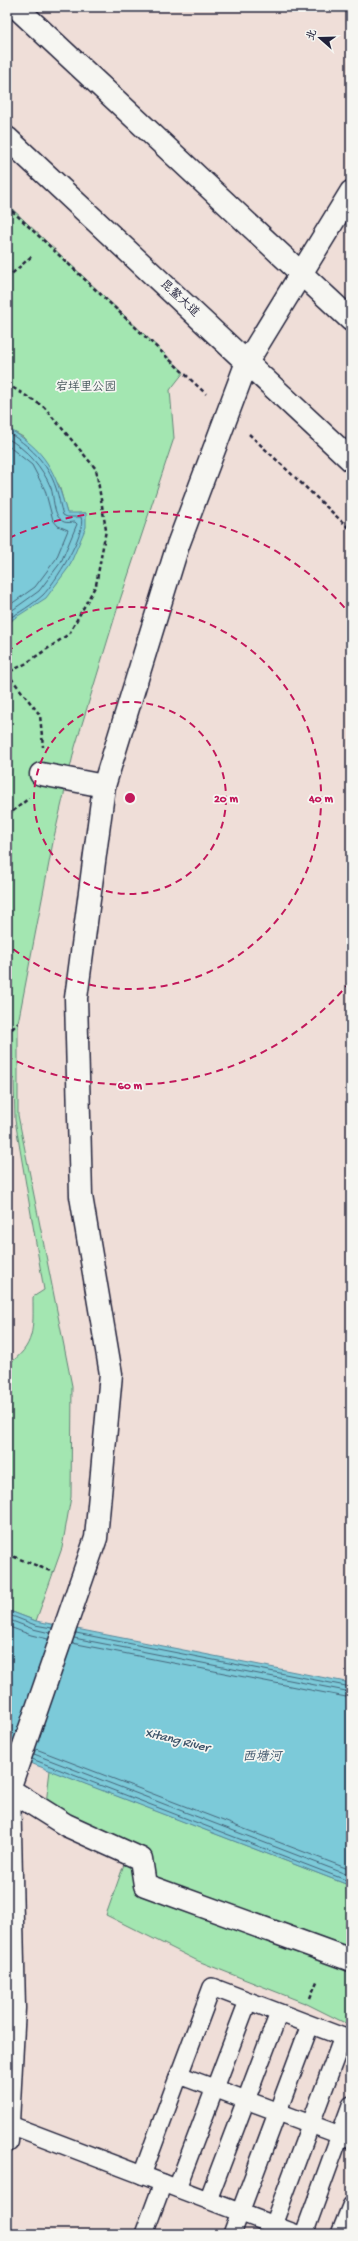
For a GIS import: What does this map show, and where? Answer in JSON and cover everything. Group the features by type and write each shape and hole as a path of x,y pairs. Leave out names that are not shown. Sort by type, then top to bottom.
{"street":[{"path":"16,7 301,271 351,320"},
{"name":"昆鳌大道","path":"7,138 351,460"},
{"path":"7,2132 9,2059 14,2008 8,1789 96,1538 111,1374 81,1196 76,998 104,786 178,545 247,362 301,271 351,192"},
{"path":"41,774 104,786"},
{"path":"8,1789 66,1826 141,1859 145,1885 351,1960"}],"lane":[{"path":"142,2175 212,1987 347,2039 311,2124 273,2225"},
{"path":"144,2234 170,2186 214,2088 248,2001"},
{"path":"208,2200 245,2099 279,2013"},
{"path":"232,2234 310,2025"},
{"path":"179,2075 345,2137"},
{"path":"304,2234 345,2137 351,2105"},
{"path":"7,2132 142,2175 297,2234"},
{"path":"340,2234 351,2206"}],"path":[{"path":"7,206 351,530"},
{"path":"7,278 33,255"},
{"path":"7,384 44,407 96,470 106,530 96,586 69,634 25,664 7,673"},
{"path":"7,1034 18,1023"},
{"path":"7,1554 53,1572"}],"green space":[{"name":"宕垟里公园","path":"7,204 184,372 170,390 174,438 120,600 75,747 54,837 18,1023 18,1115 72,1386 71,1497 62,1548 36,1621 7,1610 7,1365 23,1351 28,1343 31,1336 33,1318 33,1297 44,1290 15,1120 14,1078 7,1085 7,623 11,622 86,513 67,514 59,485 23,437 7,428"},
{"path":"50,1770 351,1886 351,2026 307,2004 198,1961 106,1915 128,1853 45,1812"}],"water":[{"path":"7,428 20,436 40,453 53,473 67,513 86,513 86,527 69,567 46,598 7,623"},
{"name":"西塘河","path":"7,1610 36,1621 351,1683 351,1886 7,1754"}],"water label":[{"name":"Xitang River","path":"177,1741"}]}
